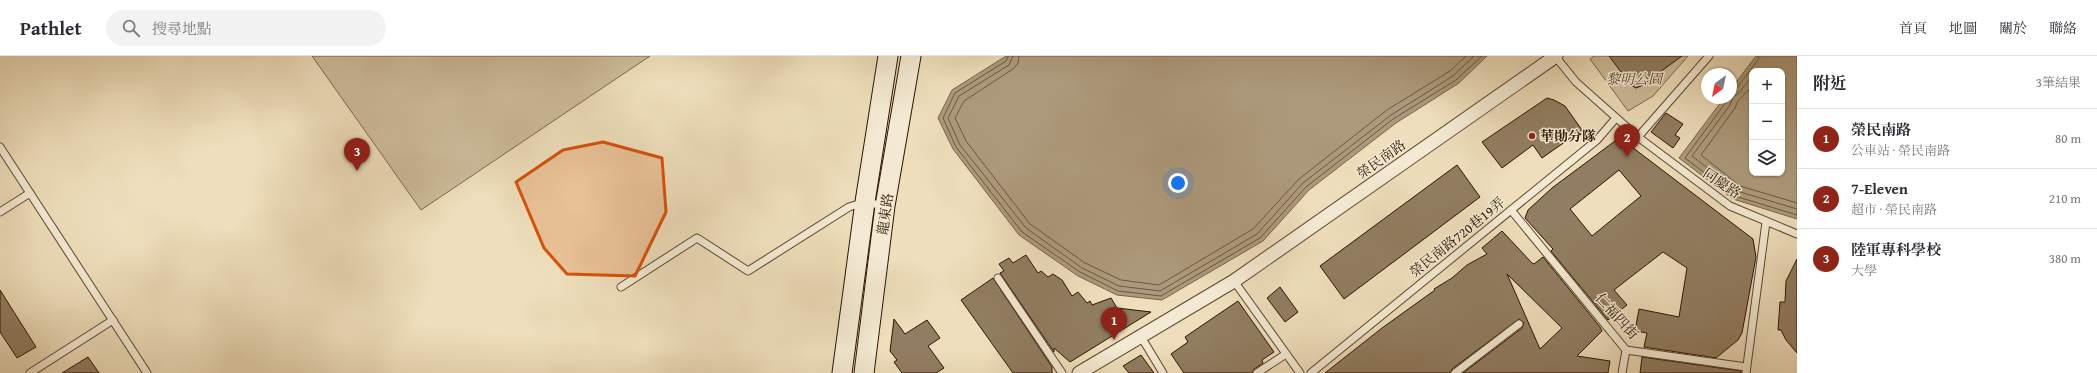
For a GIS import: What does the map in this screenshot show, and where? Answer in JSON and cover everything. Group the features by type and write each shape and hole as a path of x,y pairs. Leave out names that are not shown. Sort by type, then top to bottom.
{"street":[{"name":"龍東路","path":"842,373 865,202 888,56"},
{"name":"龍東路","path":"864,373 885,206 911,56"},
{"name":"榮民南路","path":"1079,373 1140,335 1234,281 1556,56"}],"lane":[{"name":"同慶路","path":"1556,56 1576,82 1638,137 1730,206 1797,234"},
{"path":"1638,137 1709,56"},
{"name":"榮民南路720巷19弄","path":"1311,373 1597,140 1616,118"},
{"path":"0,147 147,373"},
{"path":"0,212 30,193"},
{"path":"621,288 697,238 748,271 849,207 865,202 885,206"},
{"name":"仁福四街","path":"1511,210 1626,350 1746,370"},
{"path":"1746,370 1766,222"},
{"path":"998,278 1062,373"},
{"path":"1234,281 1300,373"},
{"path":"30,373 113,320"},
{"path":"1455,373 1520,324"},
{"path":"1140,335 1163,373"},
{"path":"1622,373 1626,350"},
{"path":"1257,373 1286,354"}],"highlighted area":[{"path":"603,142 662,158 666,212 635,276 567,274 544,248 516,182 563,150"}],"green space":[{"path":"312,56 650,56 421,210"},
{"name":"黎明公園","path":"1594,56 1688,56 1653,96 1628,111 1590,59"}],"water":[{"path":"1006,56 1487,56 1459,83 1396,123 1309,190 1263,241 1162,300 1117,295 1078,276 1019,235 953,149 938,118 952,90"},
{"path":"1756,56 1797,56 1797,219 1733,199 1679,158 1720,104 1737,104 1737,81"}],"building":[{"path":"1609,56 1682,56 1641,86 1636,88 1631,85"},
{"name":"華勛分隊","path":"1547,98 1565,106 1582,130 1542,158 1533,145 1502,168 1482,142"},
{"path":"1666,113 1683,124 1675,135 1680,138 1673,148 1651,132"},
{"path":"1615,141 1628,144 1753,239 1756,257 1742,333 1738,340 1716,358 1644,347 1647,333 1635,331 1639,309 1679,317 1687,268 1663,252 1614,290 1627,305 1608,320 1551,251 1553,249 1525,218 1528,210 1552,188","holes":["1619,170 1641,196 1592,236 1570,209"]},
{"path":"1457,165 1480,197 1344,299 1320,266"},
{"path":"1502,231 1532,263 1534,264 1543,257 1602,331 1577,356 1610,361 1608,373 1463,373 1522,328 1524,323 1519,319 1452,369 1450,373 1325,373 1382,328 1435,290 1434,289 1452,278 1467,265 1487,254 1482,248","holes":["1507,274 1562,328 1540,349"]},
{"path":"1026,255 1038,273 1041,271 1048,277 1053,274 1062,280 1072,296 1078,292 1087,303 1090,301 1092,305 1111,298 1117,308 1151,312 1070,362 1054,348 1054,352 1000,273 1004,271 999,264 1009,258 1013,263"},
{"path":"1797,259 1797,353 1786,340 1781,330 1778,330 1780,302 1785,302 1786,281"},
{"path":"993,278 1052,367 1052,373 1013,373 961,300"},
{"path":"1280,287 1298,312 1285,322 1267,298"},
{"path":"0,290 36,347 17,358 0,332"},
{"path":"1238,301 1274,352 1262,360 1263,363 1254,369 1252,373 1184,373 1171,354 1188,342 1185,337"},
{"path":"894,319 905,334 927,320 940,338 928,346 944,368 936,373 902,373 894,362 897,360 890,351"},
{"path":"1141,355 1154,373 1129,373 1123,366"},
{"path":"88,357 99,373 62,373"},
{"path":"1642,357 1741,371 1741,373 1640,373"}],"place":[{"name":"華勛分隊","path":"1532,136"},
{"name":"7-Eleven","path":"1627,157"},
{"name":"陸軍專科學校","path":"357,171"},
{"name":"榮民南路","path":"1114,340"}]}
